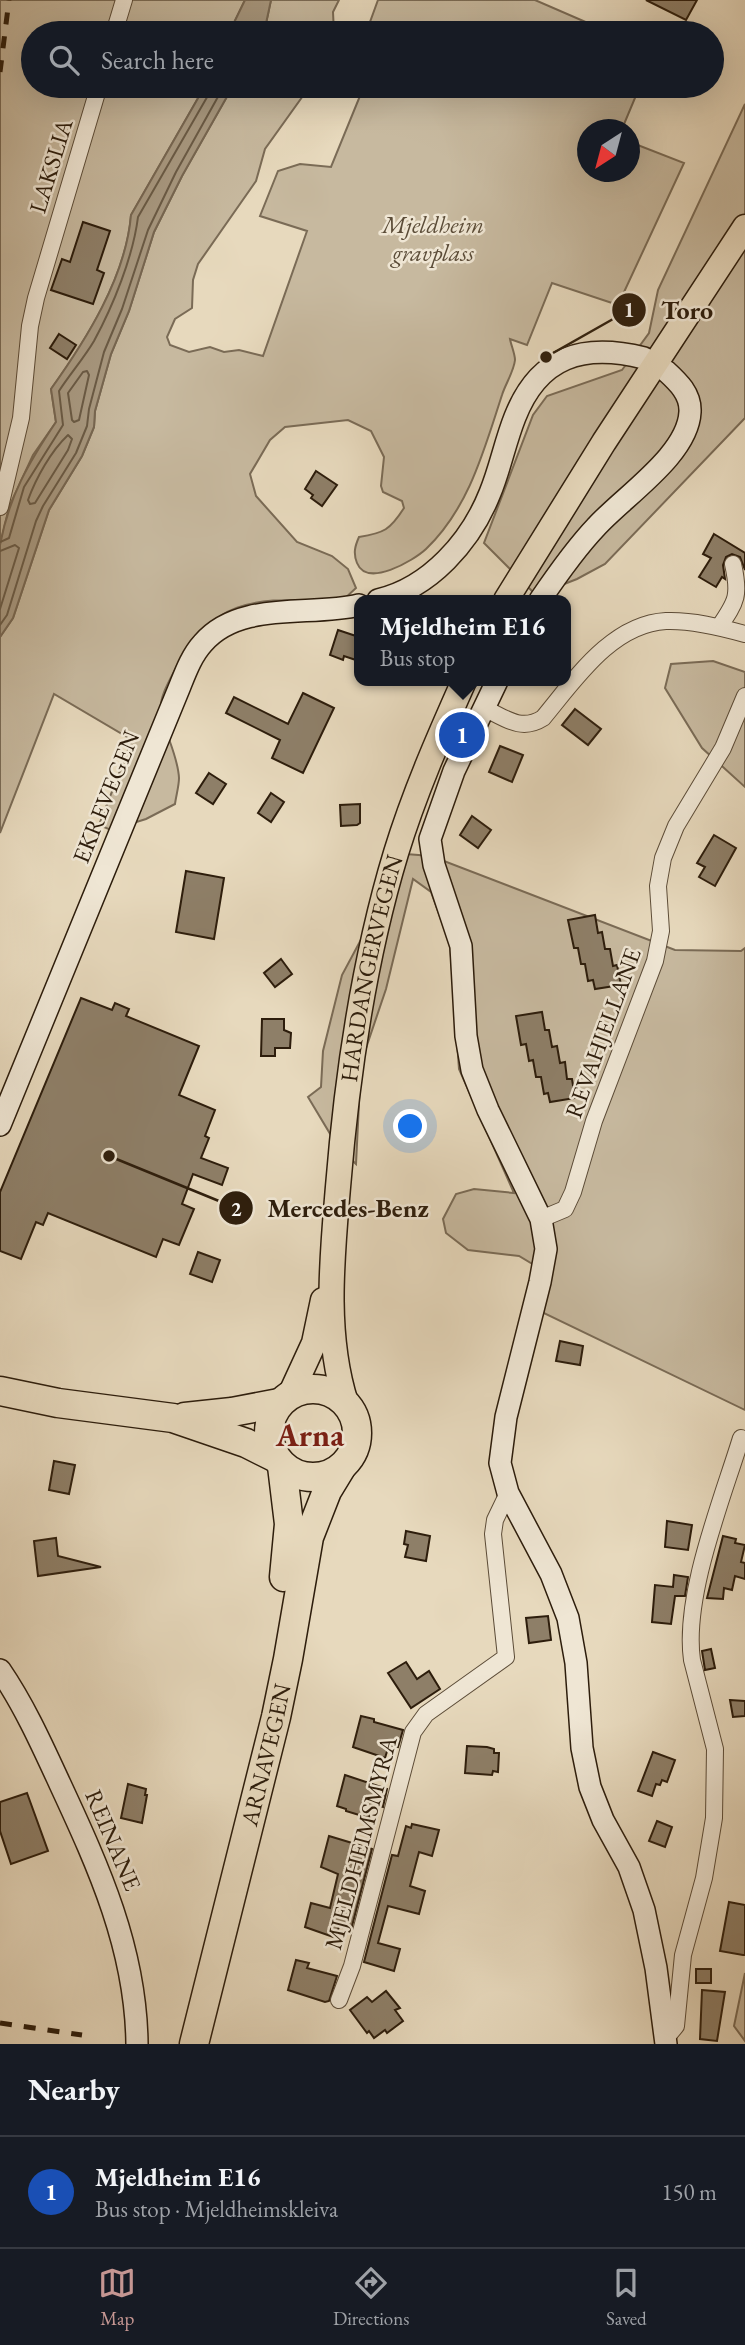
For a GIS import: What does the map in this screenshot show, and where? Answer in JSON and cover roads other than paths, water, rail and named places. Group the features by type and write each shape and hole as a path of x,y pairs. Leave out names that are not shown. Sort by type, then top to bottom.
{"highway":[{"path":"0,1391 58,1403 173,1418 246,1443 299,1476 314,1478 341,1468 350,1457 357,1437 354,1415 346,1403 335,1394 320,1389 305,1389 285,1398 232,1412 173,1418"},
{"path":"279,1462 269,1445 268,1430 271,1415 285,1398"},
{"name":"ARNAVEGEN","path":"180,2044 241,1795 279,1615 289,1524 279,1462"},
{"name":"ARNAVEGEN","path":"194,2044 276,1717 309,1536 327,1491 341,1468"}],"main road":[{"path":"509,595 604,442 745,227"},
{"path":"390,595 415,585 433,573 465,539 490,493 515,417 526,394 540,376 556,362 576,356 612,352 644,358"},
{"path":"544,595 597,525 653,472 679,443 689,423 690,405 682,387 666,372"},
{"name":"EKREVEGEN","path":"0,1125 180,686 197,652 213,634 234,622 276,613 354,606"},
{"name":"HARDANGERVEGEN","path":"285,1398 301,1376 314,1343 331,1269 351,1057 372,943 396,853 462,686"},
{"path":"495,686 440,806 430,839 431,852 461,946 466,1036 472,1070 488,1110 541,1219 546,1249 506,1417 500,1450 502,1477 551,1574 568,1618 576,1663 582,1748 590,1787 603,1820 629,1867 644,1910 656,1968 666,2041"},
{"name":"HARDANGERVEGEN","path":"331,1269 337,1366 346,1403"},
{"name":"REINANE","path":"0,1670 40,1741 111,1901 129,1963 137,2044"}],"street":[{"path":"118,21 124,0"},
{"name":"LAKSLIA","path":"0,507 21,418 30,327 36,298 95,98"},
{"path":"719,627 736,596 738,586 733,564"},
{"path":"571,685 592,660 627,634 646,625 665,621 719,627 745,634"},
{"path":"484,708 517,724 534,724 543,718 570,686"},
{"name":"REVAHJELLANE","path":"541,1219 565,1209 573,1192 594,1122 655,961 661,932 657,886 663,858 676,826 723,748 745,696"},
{"path":"666,2041 676,2026 683,1955 704,1878 714,1818 715,1749 692,1660 690,1646 693,1608 703,1564 741,1438"},
{"name":"MJELDHEIMSMYRA","path":"339,2000 352,1966 413,1732 426,1714 506,1657 493,1534 495,1520 508,1493"}],"water":[{"path":"245,0 271,0 267,21 235,21"},
{"path":"198,98 226,98 154,232 129,311 111,354 95,411 94,427 82,456 49,510 13,618 0,637 0,545 4,527 21,480 56,422 51,389 78,350 113,284 128,238 131,215"}],"railway":[{"path":"0,72 9,0"},
{"path":"0,2023 82,2035"}],"place":[{"name":"Toro","path":"546,357"},
{"name":"Mjeldheim E16","path":"462,735"},
{"name":"Mercedes-Benz","path":"109,1156"}],"district":[{"name":"Arna","path":"310,1435"}],"park label":[{"name":"Mjeldheim gravplass","path":"433,239"}]}
